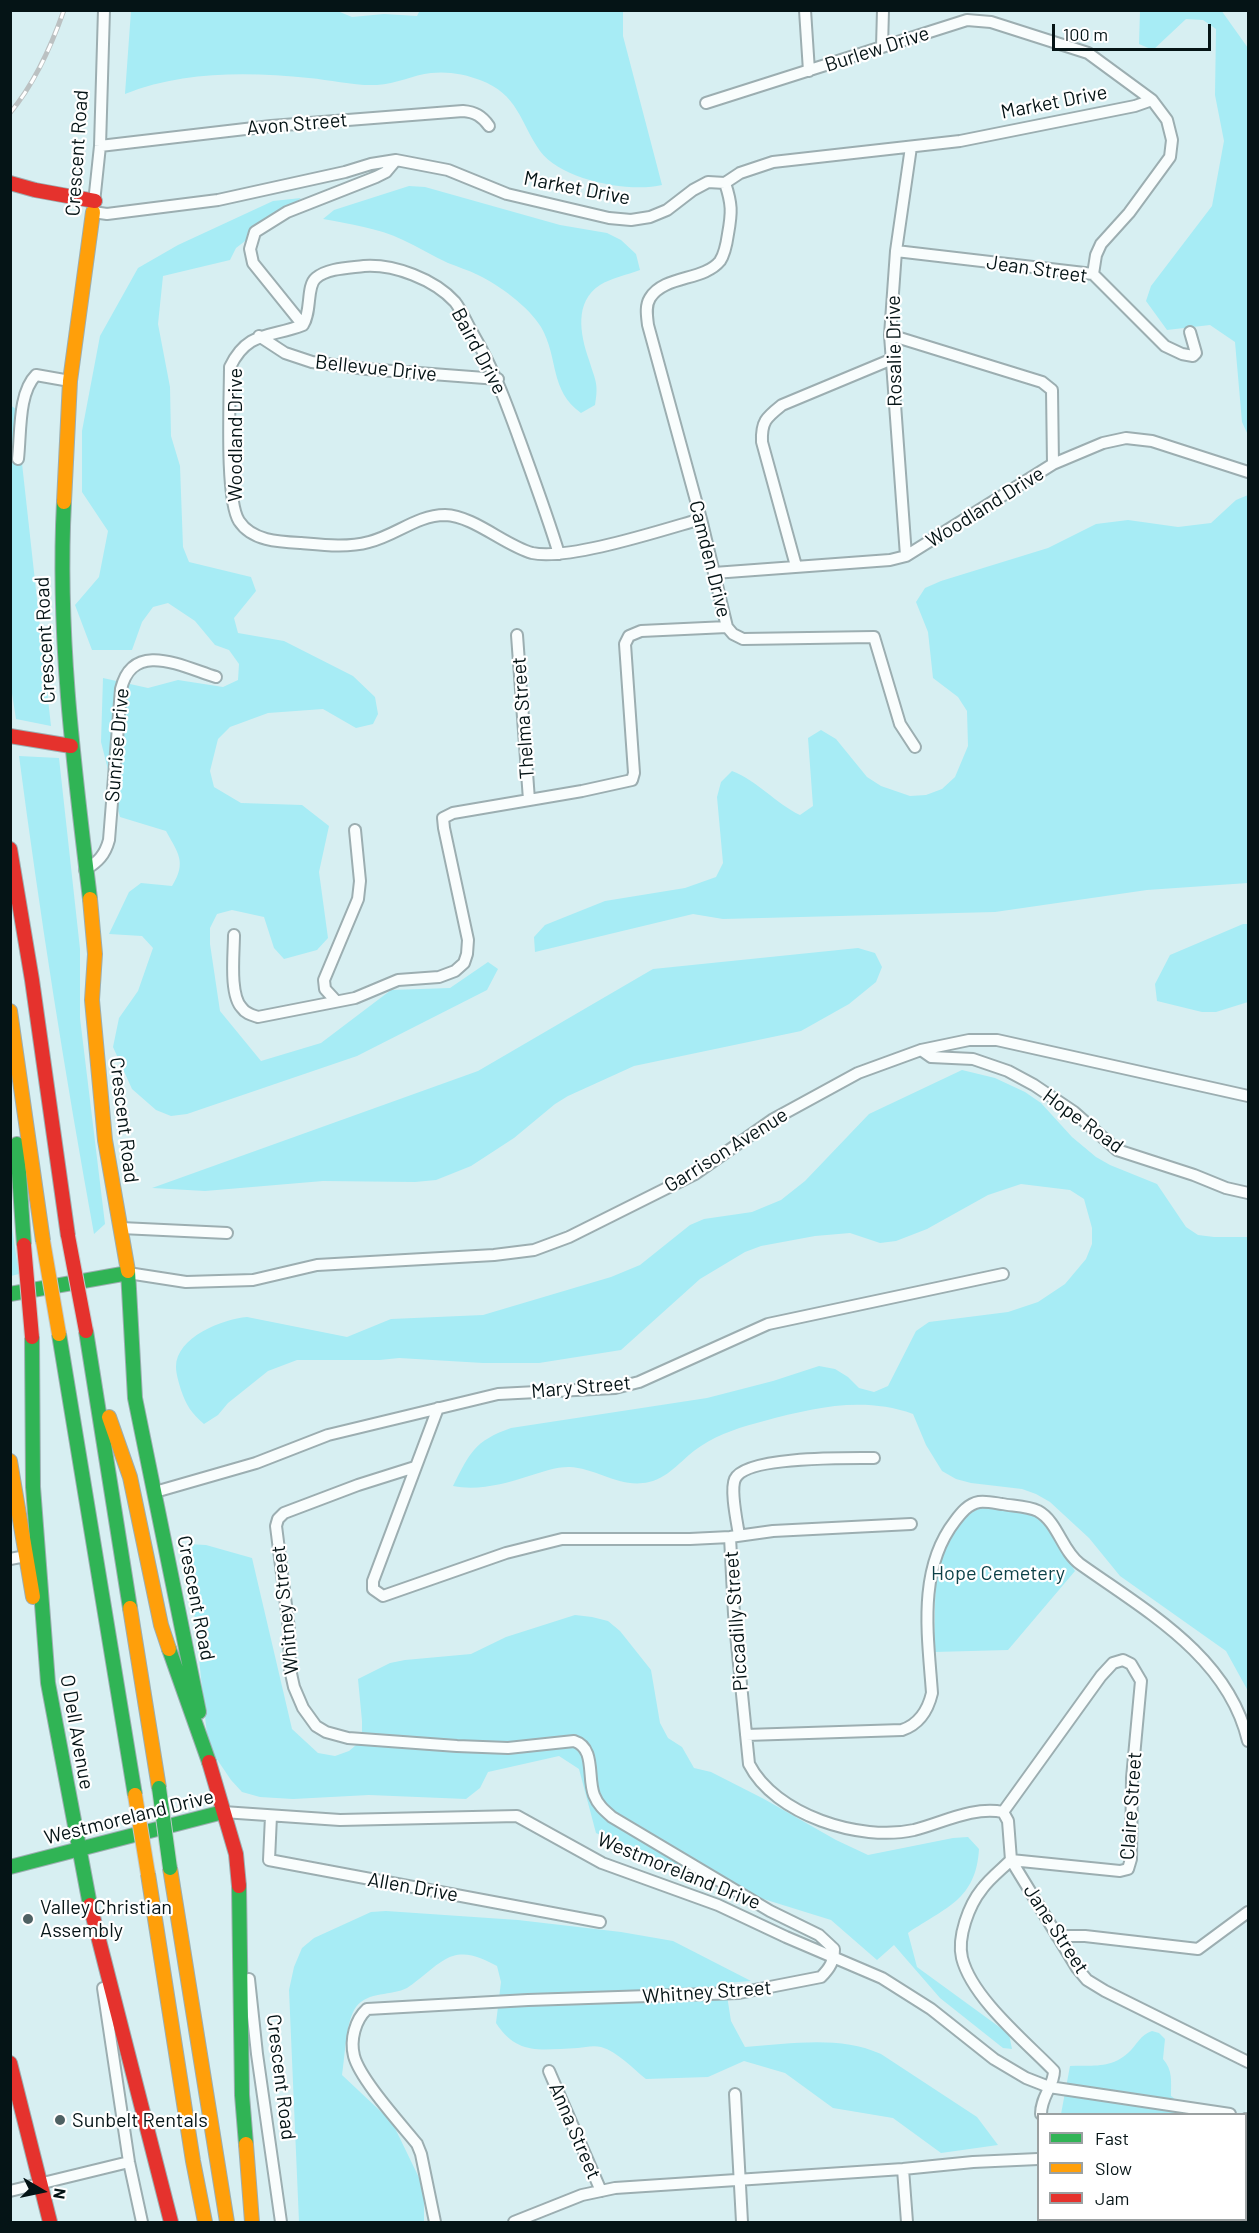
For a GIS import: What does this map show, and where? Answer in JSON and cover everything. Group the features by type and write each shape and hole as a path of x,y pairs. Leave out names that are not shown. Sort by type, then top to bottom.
{"main road":[{"path":"10,183 35,190"},
{"name":"Market Drive","path":"35,190 94,206"},
{"path":"10,193 35,190"},
{"name":"Crescent Road","path":"94,206 70,381 61,561 64,660 71,746 93,924 95,954 92,1000 105,1140 128,1273 135,1398 209,1762 236,1854 239,1886"},
{"path":"10,736 71,746"},
{"path":"10,849 32,980 68,1236 86,1330 227,2223"},
{"path":"10,1011 43,1241 205,2223"},
{"path":"10,1046 32,1337 33,1487 48,1683"},
{"path":"10,1294 128,1273"},
{"path":"92,1370 130,1477 160,1625 209,1762"},
{"name":"O Dell Avenue","path":"10,1461 48,1683 90,1905"},
{"name":"Westmoreland Drive","path":"10,1867 223,1812"},
{"path":"239,1886 242,2095 252,2223"},
{"path":"90,1905 171,2223"},
{"path":"10,2063 50,2223"}],"street":[{"name":"Crescent Road","path":"94,206 100,146 104,10"},
{"path":"805,10 809,71"},
{"path":"882,47 884,10"},
{"name":"Burlew Drive","path":"706,103 967,20 981,20 1088,53 1152,100 1167,120 1172,140 1170,158 1129,213 1101,244 1093,274"},
{"name":"Market Drive","path":"94,206 107,214 218,200 396,160 448,170 516,197 609,218 631,220 650,217 667,210 693,190 708,182 725,183 749,169 773,162 960,141 1136,106 1152,100"},
{"name":"Avon Street","path":"100,146 271,126 463,111 474,112 484,118 489,126"},
{"name":"Rosalie Drive","path":"906,556 890,336 896,251 911,147"},
{"path":"303,325 253,263 250,249 255,232 287,212 386,172 396,160"},
{"name":"Camden Drive","path":"234,935 234,989 240,1007 248,1014 258,1017 355,998 399,980 439,976 455,971 464,963 468,940 443,818 453,813 632,780 634,773 625,644 629,636 641,631 727,627 701,519 648,325 646,307 651,296 664,285 707,270 720,261 728,237 732,205 725,183"},
{"name":"Jean Street","path":"896,251 1093,274 1165,346 1182,354 1193,356 1196,353 1190,332"},
{"name":"Baird Drive","path":"303,325 309,316 311,286 315,279 326,272 378,265 398,269 444,292 455,303 498,379 559,554"},
{"name":"Woodland Drive","path":"303,325 259,336 236,355 230,367 231,489 234,511 240,522 257,536 274,541 356,545 371,542 431,517 446,515 460,518 532,552 551,555 701,519"},
{"name":"Bellevue Drive","path":"259,336 285,352 312,362 366,369 498,379"},
{"path":"890,336 1042,382 1052,390 1053,464"},
{"path":"796,566 762,442 762,430 767,417 782,405 890,360"},
{"path":"18,459 24,392 29,382 36,375 70,381"},
{"name":"Woodland Drive","path":"714,573 890,560 906,556 1053,464 1081,451 1126,438 1152,441 1248,472"},
{"path":"727,627 733,634 743,639 874,637 900,724 915,747"},
{"name":"Thelma Street","path":"517,635 529,800"},
{"name":"Sunrise Drive","path":"85,870 106,851 109,840 124,675 134,665 147,659 164,661 216,677"},
{"path":"336,1001 325,989 324,980 358,899 360,881 355,830"},
{"name":"Garrison Avenue","path":"128,1273 186,1282 253,1280 317,1265 494,1255 534,1250 569,1237 695,1174 772,1120 858,1073 921,1050 969,1040 997,1040 1248,1096"},
{"name":"Hope Road","path":"921,1050 931,1057 973,1059 1008,1071 1034,1085 1074,1112 1117,1150 1226,1188 1248,1193"},
{"path":"121,1228 227,1233"},
{"name":"Mary Street","path":"155,1491 256,1463 328,1435 498,1394 615,1388 639,1382 768,1324 1003,1274"},
{"name":"Piccadilly Street","path":"438,1408 373,1589 383,1596 506,1553 562,1539 735,1536 734,1614 749,1764 766,1789 810,1817 861,1832 890,1834 913,1830 980,1811 1003,1812"},
{"path":"874,1458 803,1458 771,1463 743,1471 736,1476 733,1485 735,1536 773,1531 911,1524"},
{"name":"Whitney Street","path":"415,1467 358,1485 284,1513 278,1519 276,1526 289,1629 290,1669 294,1687 303,1708 316,1725 326,1732 348,1738 457,1746 508,1748 563,1741 582,1743 587,1751 593,1793 601,1808 612,1817 770,1911 819,1935 834,1948 834,1958 830,1969 821,1977 739,1993 528,2000 367,2009 359,2016 355,2028 354,2056 372,2089 417,2144 422,2154 435,2223"},
{"path":"746,1735 902,1730 911,1727 929,1705 932,1693 928,1590 933,1563 949,1529 965,1509 979,1502 1038,1511 1053,1526 1077,1562 1127,1595 1175,1632 1210,1667 1245,1725 1248,1741"},
{"path":"10,1559 26,1556"},
{"name":"Claire Street","path":"1003,1812 1113,1663 1123,1660 1131,1664 1141,1681 1132,1778 1131,1859 1128,1869 1120,1871 1011,1860"},
{"name":"Westmoreland Drive","path":"223,1812 340,1820 517,1816 602,1863 718,1905 834,1958 864,1969 904,1991 994,2059 1026,2078 1049,2087 1217,2113"},
{"name":"Jane Street","path":"1003,1812 1008,1821 1011,1860 1077,1968 1087,1980 1248,2062"},
{"name":"Allen Drive","path":"271,1816 269,1860 600,1922"},
{"path":"1011,1860 982,1889 971,1909 962,1935 962,1956 967,1970 988,2001 1054,2071 1054,2078 1041,2105 1041,2113"},
{"name":"Crescent Road","path":"239,1886 257,2054 281,2223"},
{"name":"O Dell Avenue","path":"90,1905 129,2162 142,2223"},
{"path":"1057,1936 1085,1936 1198,1949 1248,1912"},
{"name":"Anna Street","path":"549,2071 601,2191"},
{"path":"735,2094 742,2223"},
{"path":"514,2223 582,2195 601,2191 655,2185 1037,2159"},
{"path":"10,2192 129,2162"},
{"path":"903,2169 907,2223"}],"green space":[{"path":"335,10 352,17 384,14 417,16 420,10 623,11 623,36 662,185 632,187 614,185 579,177 563,170 540,151 517,110 503,93 493,86 468,76 443,72 431,73 391,83 369,85 286,76 216,75 170,81 125,94 131,11"},
{"path":"1221,10 1248,48 1248,435 1242,422 1235,342 1210,325 1167,330 1146,301 1151,286 1212,206 1224,141 1215,95 1216,29 1203,20 1186,19 1153,50 1139,44 1140,11"},
{"path":"409,186 425,187 560,225 607,233 621,240 636,254 640,270 600,285 586,300 583,309 581,319 583,340 595,377 595,405 581,413 571,404 559,384 547,339 541,327 521,304 504,291 478,275 384,232 323,219 334,210"},
{"path":"301,198 236,248 230,260 163,276 158,324 170,387 171,436 180,466 183,547 189,562 251,577 256,591 234,618 238,633 284,641 353,676 375,697 378,714 373,724 356,728 323,709 268,713 230,727 218,739 210,771 214,787 241,803 302,805 329,826 319,872 328,938 317,950 284,959 274,948 264,917 232,910 217,914 210,928 210,944 220,1011 261,1061 321,1043 391,990 450,988 488,962 498,969 487,990 357,1056 187,1114 171,1116 156,1110 132,1089 113,1047 119,1018 138,991 153,948 142,936 109,934 129,892 141,883 172,886 177,878 180,864 166,831 120,817 101,742 103,678 148,688 178,680 223,687 238,680 239,664 229,650 215,645 195,621 168,603 153,607 142,622 132,650 92,650 75,605 99,577 108,531 82,492 82,431 100,336 138,268 178,245 273,201"},
{"path":"10,405 16,409 51,726 16,719 11,687"},
{"path":"1248,495 1248,883 1147,890 995,912 723,919 693,914 535,952 534,937 545,925 605,901 685,888 716,877 723,863 717,797 721,782 732,771 750,780 800,815 813,806 808,738 821,730 836,739 867,777 881,786 910,796 926,795 942,789 955,777 968,746 967,711 958,697 933,678 928,632 916,602 925,588 1048,548 1096,524 1128,520 1178,527 1211,523 1236,500"},
{"path":"19,756 59,758 80,949 80,1018 105,1224 94,1234 54,995"},
{"path":"1243,924 1248,924 1248,1002 1216,1012 1202,1012 1157,1001 1155,984 1170,955"},
{"path":"858,948 875,953 882,967 876,982 849,1004 801,1031 634,1066 568,1096 514,1138 471,1166 436,1180 415,1182 323,1181 205,1191 152,1188 478,1071 653,969"},
{"path":"962,1070 995,1078 1025,1092 1041,1103 1072,1137 1096,1157 1157,1184 1186,1227 1198,1235 1248,1237 1248,1691 1226,1651 1120,1576 1089,1538 1050,1502 1022,1489 971,1483 956,1479 942,1471 926,1445 913,1414 894,1409 857,1405 820,1408 748,1426 708,1441 664,1476 649,1482 628,1483 569,1467 549,1470 491,1486 472,1488 453,1486 469,1457 481,1443 511,1428 707,1398 819,1366 835,1369 859,1388 874,1392 888,1386 916,1331 929,1322 1008,1312 1038,1302 1065,1284 1086,1259 1092,1244 1092,1228 1084,1199 1070,1190 1021,1184 988,1195 927,1229 896,1241 880,1243 850,1233 815,1236 761,1246 745,1252 700,1279 621,1350 539,1363 483,1363 399,1358 297,1360 268,1371 228,1403 218,1415 204,1424 190,1409 183,1395 176,1370 178,1356 192,1339 226,1321 247,1317 347,1337 391,1319 483,1315 611,1277 640,1265 690,1225 704,1219 752,1212 781,1200 805,1181 869,1114"},
{"path":"10,1215 19,1274 11,1276 10,1276"},
{"name":"Hope Cemetery","path":"984,1507 1035,1515 1053,1535 1075,1571 1008,1650 934,1652 936,1565 958,1523 974,1511"},
{"path":"187,1544 206,1545 252,1558 292,1729 318,1753 335,1756 349,1751 362,1740 358,1679 390,1663 471,1654 506,1637 575,1615 592,1617 608,1621 620,1631 651,1670 660,1723 668,1738 682,1747 694,1768 711,1772 868,1855 968,1837 979,1849 972,1880 957,1900 908,1933 917,1967 1009,2034 1012,2049 1003,2048 940,1998 894,1945 877,1960 831,1920 683,1874 596,1833 579,1769 559,1756 488,1772 480,1788 466,1799 369,1795 293,1799 260,1797 242,1792 212,1752 207,1735"},
{"path":"386,1911 518,1920 621,1932 673,1941 751,1981 725,1983 731,2021 745,2047 814,2042 848,2044 881,2054 977,2117 998,2145 941,2153 893,2118 833,2108 785,2073 744,2061 708,2077 646,2079 619,2056 601,2047 532,2049 522,2046 504,2034 496,2023 501,1982 497,1966 464,1954 442,1961 407,1988 373,1996 361,2002 353,2013 346,2039 342,2075 392,2122 424,2188 424,2222 299,2222 289,1990 294,1967 302,1948 314,1938 371,1912"},
{"path":"1152,2031 1159,2033 1165,2039 1163,2059 1170,2072 1171,2096 1180,2103 1185,2113 1061,2113 1070,2066 1114,2062 1128,2053"}],"railway":[{"path":"10,113 42,64 64,10"}],"traffic: fast":[{"path":"64,502 63,602 68,701 90,899"},
{"path":"17,1144 24,1245"},
{"path":"128,1271 135,1398 199,1712"},
{"path":"10,1294 128,1273"},
{"path":"86,1331 130,1608"},
{"path":"59,1334 135,1795"},
{"path":"32,1337 33,1487 48,1683"},
{"path":"169,1649 209,1762"},
{"path":"48,1683 90,1905"},
{"path":"159,1788 170,1868"},
{"path":"10,1867 223,1812"},
{"path":"239,1886 242,2095 246,2144"}],"traffic: slow":[{"path":"64,502 70,381 93,212"},
{"path":"90,899 95,954 92,1000 105,1140 128,1271"},
{"path":"10,1011 43,1241"},
{"path":"43,1241 59,1334"},
{"path":"109,1417 130,1477 161,1625 169,1649"},
{"path":"10,1461 33,1597"},
{"path":"130,1608 159,1788"},
{"path":"135,1795 148,1874"},
{"path":"170,1868 227,2222"},
{"path":"148,1874 193,2161 205,2222"},
{"path":"246,2144 252,2222"}],"traffic: jam":[{"path":"10,183 95,201"},
{"path":"10,736 71,746"},
{"path":"10,849 32,980 68,1236"},
{"path":"68,1236 86,1331"},
{"path":"24,1245 32,1337"},
{"path":"209,1762 236,1854 239,1886"},
{"path":"90,1905 171,2222"},
{"path":"10,2063 50,2222"}],"place":[{"name":"Valley Christian Assembly","path":"28,1919"},
{"name":"Sunbelt Rentals","path":"60,2120"}]}
